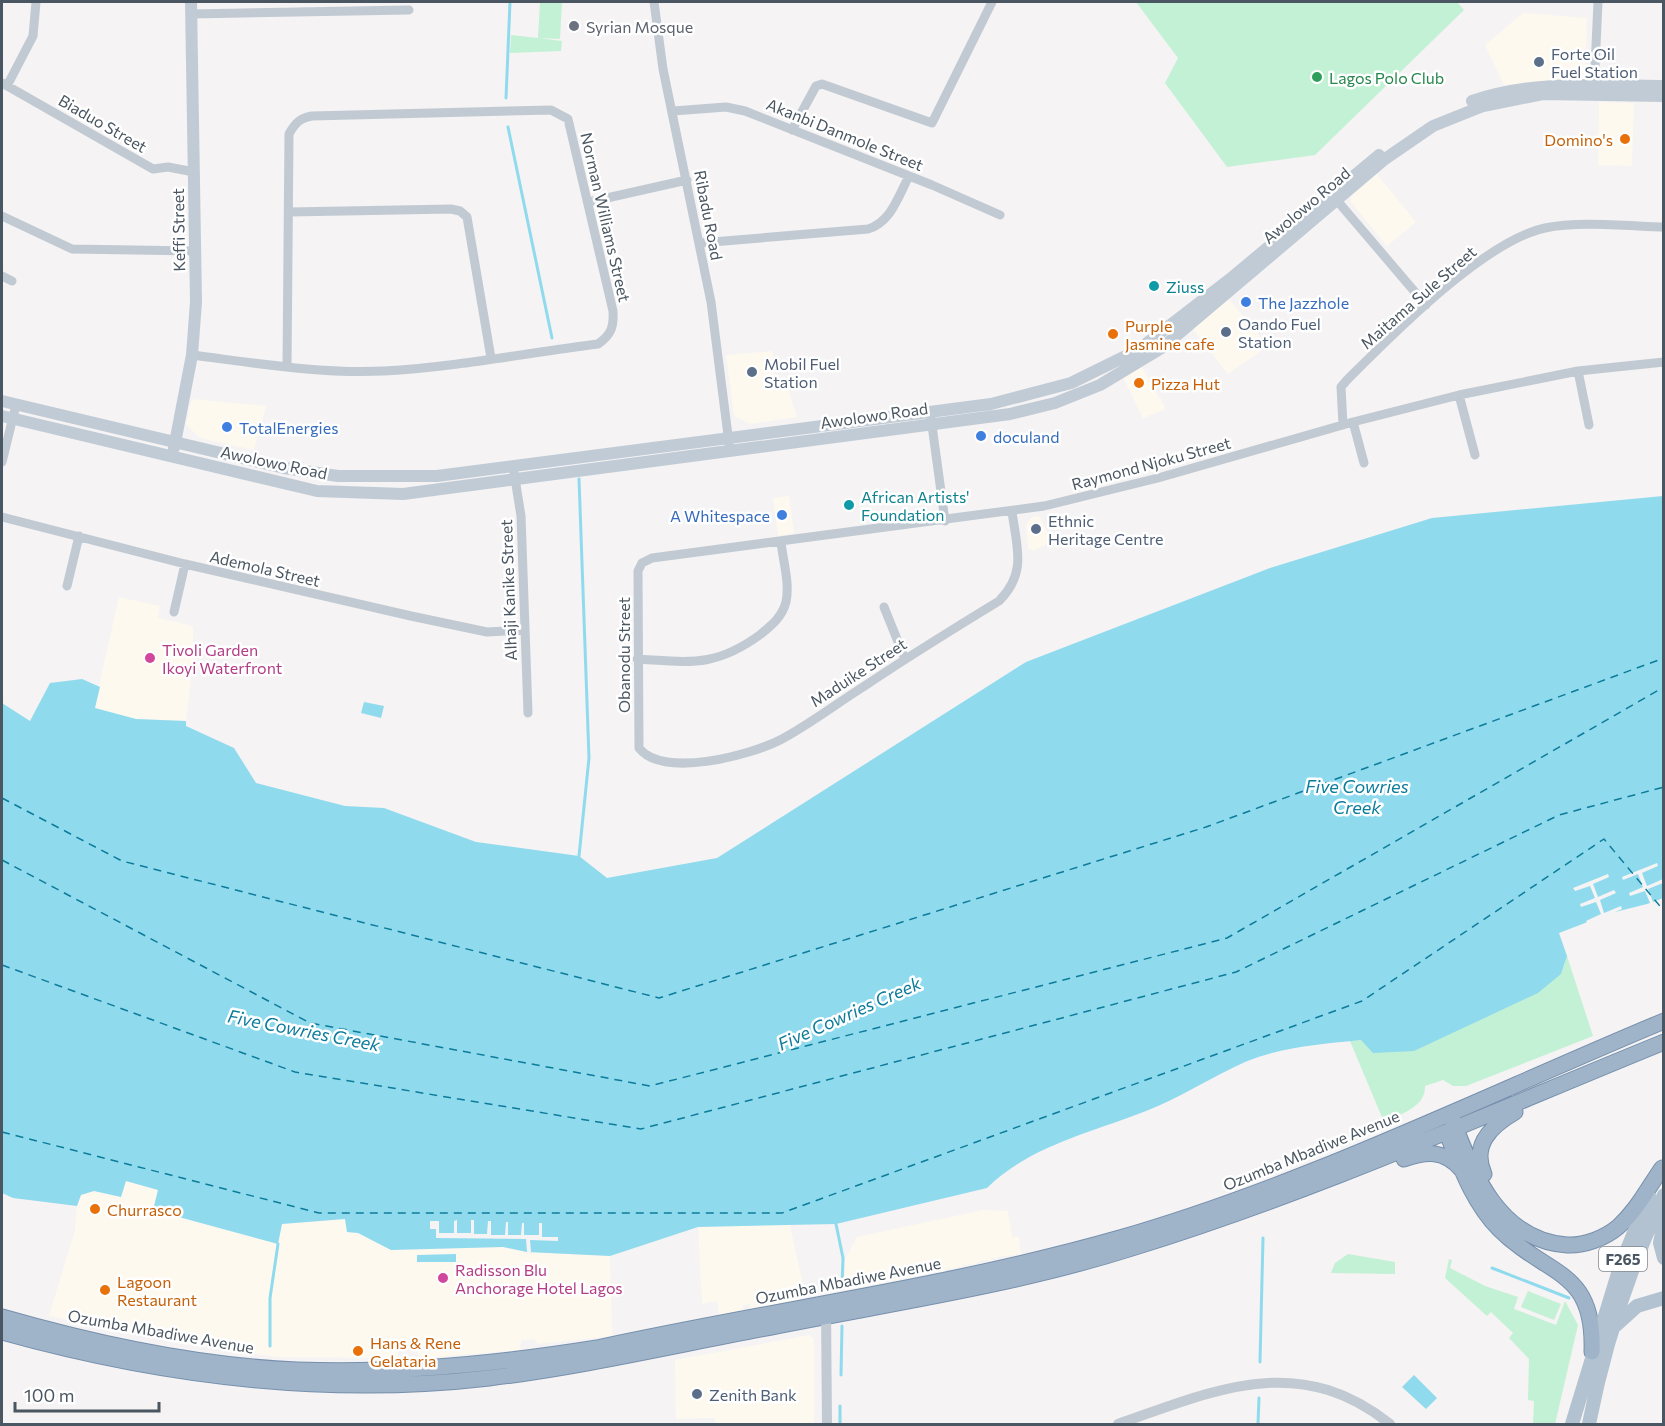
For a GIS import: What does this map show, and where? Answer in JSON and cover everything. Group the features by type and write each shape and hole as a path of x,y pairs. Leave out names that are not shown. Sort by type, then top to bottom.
{"highway":[{"name":"Ozumba Mbadiwe Avenue","path":"2,1332 117,1360 226,1377 333,1384 403,1377 535,1372 826,1309 1026,1263 1122,1237 1221,1206 1293,1179 1664,1021"},
{"name":"Ozumba Mbadiwe Avenue","path":"826,1309 1028,1276 1102,1257 1312,1187 1664,1042"},
{"path":"1495,1204 1480,1164 1482,1144 1495,1125 1542,1093"},
{"path":"1445,1115 1462,1170 1485,1213 1517,1245 1567,1278 1582,1294 1592,1324 1592,1352"},
{"path":"1451,1131 1480,1184 1513,1225 1534,1238 1558,1244 1588,1242 1617,1229 1634,1211 1663,1166"},
{"path":"1312,1187 1367,1173 1425,1153 1443,1155 1462,1170"},
{"name":"Ozumba Mbadiwe Avenue","path":"2,1317 128,1346 221,1363 403,1377"}],"main road":[{"name":"Keffi Street","path":"172,456 192,356 196,251 191,8"},
{"name":"Awolowo Road","path":"2,401 284,468 338,476 513,473 729,451 931,418 1047,390 1093,373 1138,350 1334,197 1393,144 1448,111 1496,93 1520,88 1594,89 1664,86"},
{"name":"Awolowo Road","path":"1594,89 1664,96"},
{"name":"Awolowo Road","path":"7,418 317,491 403,494 728,436 931,418"},
{"name":"F265","path":"1592,1352 1633,1230 1663,1166"},
{"name":"F265","path":"1615,1327 1633,1270 1664,1195"},
{"path":"1664,1222 1660,1243 1664,1258"},
{"path":"1589,1425 1615,1327 1637,1306 1664,1298"},
{"path":"1572,1425 1592,1352"}],"street":[{"path":"4,84 33,36 36,2"},
{"name":"Ribadu Road","path":"654,2 656,27 711,302 729,451"},
{"path":"792,130 816,86 822,84 932,123 992,2"},
{"path":"1594,89 1598,2"},
{"path":"191,8 409,10"},
{"name":"Biaduo Street","path":"4,84 153,169 168,167 194,172"},
{"name":"Akanbi Danmole Street","path":"673,111 726,107 745,111 1000,215"},
{"name":"Norman Williams Street","path":"192,356 287,366 337,371 386,371 598,344 609,337 614,321 614,311 568,119 560,112 551,110 302,118 289,134 287,366"},
{"path":"700,243 868,229 886,219 909,176"},
{"path":"589,202 687,180"},
{"path":"1334,197 1426,305"},
{"path":"290,212 451,209 460,211 467,217 491,358"},
{"path":"2,216 72,249 196,251"},
{"name":"Maitama Sule Street","path":"1364,463 1348,423 1341,387 1426,305 1498,248 1532,231 1570,226 1664,226"},
{"path":"2,276 12,281"},
{"name":"Raymond Njoku Street","path":"642,563 652,558 1012,512 1077,499 1158,478 1348,423 1459,395 1578,371 1664,362"},
{"path":"1578,371 1589,426"},
{"path":"1459,395 1475,455"},
{"path":"2,462 7,418 16,405"},
{"path":"931,418 945,521"},
{"name":"Alhaji Kanike Street","path":"513,473 521,516 528,713"},
{"name":"Maduike Street","path":"639,748 643,754 659,761 711,760 742,755 782,739 999,601 1009,591 1019,569 1012,512"},
{"name":"Ademola Street","path":"2,517 185,564 476,630 525,630"},
{"path":"67,586 79,536"},
{"path":"637,659 682,661 721,658 774,624 782,611 787,591 781,542"},
{"name":"Obanodu Street","path":"639,748 638,571 642,563"},
{"path":"174,612 185,564"},
{"path":"884,607 905,659"},
{"path":"826,1309 827,1425"},
{"path":"1118,1425 1203,1395 1264,1382 1294,1383 1338,1393 1374,1412 1390,1425"}],"shaded area":[{"name":"Forte Oil Fuel Station","path":"1523,13 1587,18 1585,79 1504,85 1485,45"},
{"path":"1599,102 1634,103 1632,166 1598,165"},
{"path":"1375,172 1416,222 1387,246 1351,202 1351,192"},
{"name":"Oando Fuel Station","path":"1226,296 1268,346 1228,374 1191,327"},
{"name":"Mobil Fuel Station","path":"772,351 777,390 788,389 797,417 751,424 734,416 726,355"},
{"path":"1139,362 1166,409 1143,418 1121,373"},
{"path":"192,399 266,406 254,450 200,438 186,424"},
{"name":"A Whitespace","path":"789,496 794,533 778,536 773,498"},
{"name":"Ethnic Heritage Centre","path":"1039,516 1052,541 1033,551 1028,548 1026,524 1032,517"},
{"name":"Tivoli Garden Ikoyi Waterfront","path":"119,597 160,606 158,618 193,626 193,663 186,721 136,719 94,708"},
{"path":"125,1181 159,1190 153,1210 278,1244 282,1224 345,1219 347,1232 358,1233 391,1250 503,1247 527,1252 610,1256 612,1336 538,1344 534,1339 521,1340 520,1350 424,1358 418,1355 417,1347 399,1348 398,1358 277,1357 182,1344 49,1316 75,1230 77,1206 81,1195 94,1191 120,1197"},
{"path":"983,1210 1008,1211 1012,1237 1019,1237 1021,1254 995,1259 992,1257 991,1261 983,1260 972,1265 969,1263 967,1266 964,1264 962,1267 946,1269 944,1272 928,1272 926,1275 917,1274 915,1277 912,1275 910,1278 899,1278 896,1281 886,1280 884,1284 880,1282 878,1285 875,1283 862,1288 860,1285 857,1288 844,1290 845,1259 857,1237"},
{"path":"790,1225 804,1290 798,1302 750,1311 750,1304 743,1305 743,1311 719,1316 717,1301 702,1304 698,1227"},
{"path":"809,1335 814,1339 814,1424 715,1424 715,1418 676,1419 675,1360"}],"green space":[{"path":"540,2 562,2 560,39 539,38 562,41 561,51 510,53 511,35 538,38"},
{"name":"Lagos Polo Club","path":"1136,2 1457,2 1464,10 1315,155 1227,167 1165,83 1178,58"},
{"path":"1567,956 1593,1036 1466,1086 1453,1086 1443,1080 1425,1086 1417,1105 1384,1122 1350,1041 1361,1040 1561,974"},
{"path":"1348,1254 1395,1262 1395,1274 1331,1273 1335,1263"},
{"path":"1449,1259 1452,1260 1450,1268 1485,1286 1518,1297 1514,1309 1556,1325 1565,1301 1578,1325 1555,1424 1533,1424 1534,1401 1528,1400 1529,1359 1509,1338 1513,1333 1491,1312 1487,1316 1445,1278"},
{"path":"1528,1291 1561,1304 1554,1320 1521,1307"}],"water":[{"name":"Five Cowries Creek","path":"1663,496 1663,900 1611,913 1559,933 1567,956 1561,974 1538,993 1414,1051 1373,1053 1361,1040 1273,1053 1245,1062 1159,1106 1042,1151 1004,1173 987,1188 836,1224 698,1227 610,1256 527,1252 503,1247 391,1250 358,1233 347,1232 345,1219 282,1224 278,1244 153,1210 158,1190 126,1181 121,1197 94,1191 81,1195 77,1206 13,1198 2,1193 2,703 30,721 50,683 82,679 100,687 95,708 136,719 186,721 186,726 234,748 256,783 345,806 384,808 476,842 579,856 607,878 717,858 1026,662 1270,568 1432,518"},
{"path":"364,702 384,706 381,718 361,713"},
{"path":"456,1254 456,1262 417,1262 417,1255"},
{"path":"1414,1375 1437,1398 1426,1409 1402,1387"}],"pier":[{"path":"1657,863 1658,866 1642,873 1647,886 1663,879 1663,883 1648,889 1653,902 1663,898 1663,901 1636,911 1650,903 1645,891 1630,896 1629,893 1643,887 1638,874 1623,880 1622,877"},
{"path":"1608,874 1609,877 1593,884 1598,897 1614,890 1616,893 1600,900 1604,913 1621,906 1622,909 1588,924 1586,921 1601,914 1596,902 1581,907 1580,904 1595,898 1590,886 1575,891 1573,888"},
{"path":"457,1220 457,1233 471,1233 471,1220 474,1220 474,1234 487,1234 488,1221 491,1221 491,1235 505,1235 506,1222 508,1222 508,1235 521,1235 522,1223 524,1223 524,1235 539,1235 539,1223 542,1223 542,1237 558,1237 558,1241 530,1240 531,1252 527,1252 526,1239 436,1238 436,1229 430,1229 430,1221 439,1221 439,1233 454,1233 454,1221"}],"waterway":[{"path":"506,98 510,2"},
{"path":"508,127 552,338"},
{"path":"579,479 589,758 579,856"},
{"path":"836,1224 843,1258 842,1287"},
{"path":"1260,1362 1263,1238"},
{"path":"270,1346 270,1298 278,1244"},
{"path":"1492,1268 1569,1298"},
{"path":"841,1375 842,1326"},
{"path":"1258,1424 1259,1398"},
{"path":"840,1406 840,1424"}],"ferry route":[{"path":"2,798 122,861 659,998 1206,827 1664,658"},
{"path":"2,860 310,1023 650,1086 1227,938 1664,687"},
{"path":"2,965 295,1072 641,1129 1236,972 1559,815 1664,787"},
{"path":"2,1132 319,1213 782,1213 1362,1001 1604,839 1664,911"}],"place":[{"name":"Syrian Mosque","path":"574,26"},
{"name":"Forte Oil Fuel Station","path":"1539,62"},
{"name":"Lagos Polo Club","path":"1317,77"},
{"name":"Domino's","path":"1625,139"},
{"name":"Ziuss","path":"1154,286"},
{"name":"The Jazzhole","path":"1246,302"},
{"name":"Oando Fuel Station","path":"1226,332"},
{"name":"Purple Jasmine cafe","path":"1113,334"},
{"name":"Mobil Fuel Station","path":"752,372"},
{"name":"Pizza Hut","path":"1139,383"},
{"name":"TotalEnergies","path":"227,427"},
{"name":"doculand","path":"981,436"},
{"name":"African Artists' Foundation","path":"849,505"},
{"name":"A Whitespace","path":"782,515"},
{"name":"Ethnic Heritage Centre","path":"1036,529"},
{"name":"Tivoli Garden Ikoyi Waterfront","path":"150,658"},
{"name":"Churrasco","path":"95,1209"},
{"name":"Radisson Blu Anchorage Hotel Lagos","path":"443,1278"},
{"name":"Lagoon Restaurant","path":"105,1290"},
{"name":"Hans & Rene Gelataria","path":"358,1351"},
{"name":"Zenith Bank","path":"697,1394"}]}
